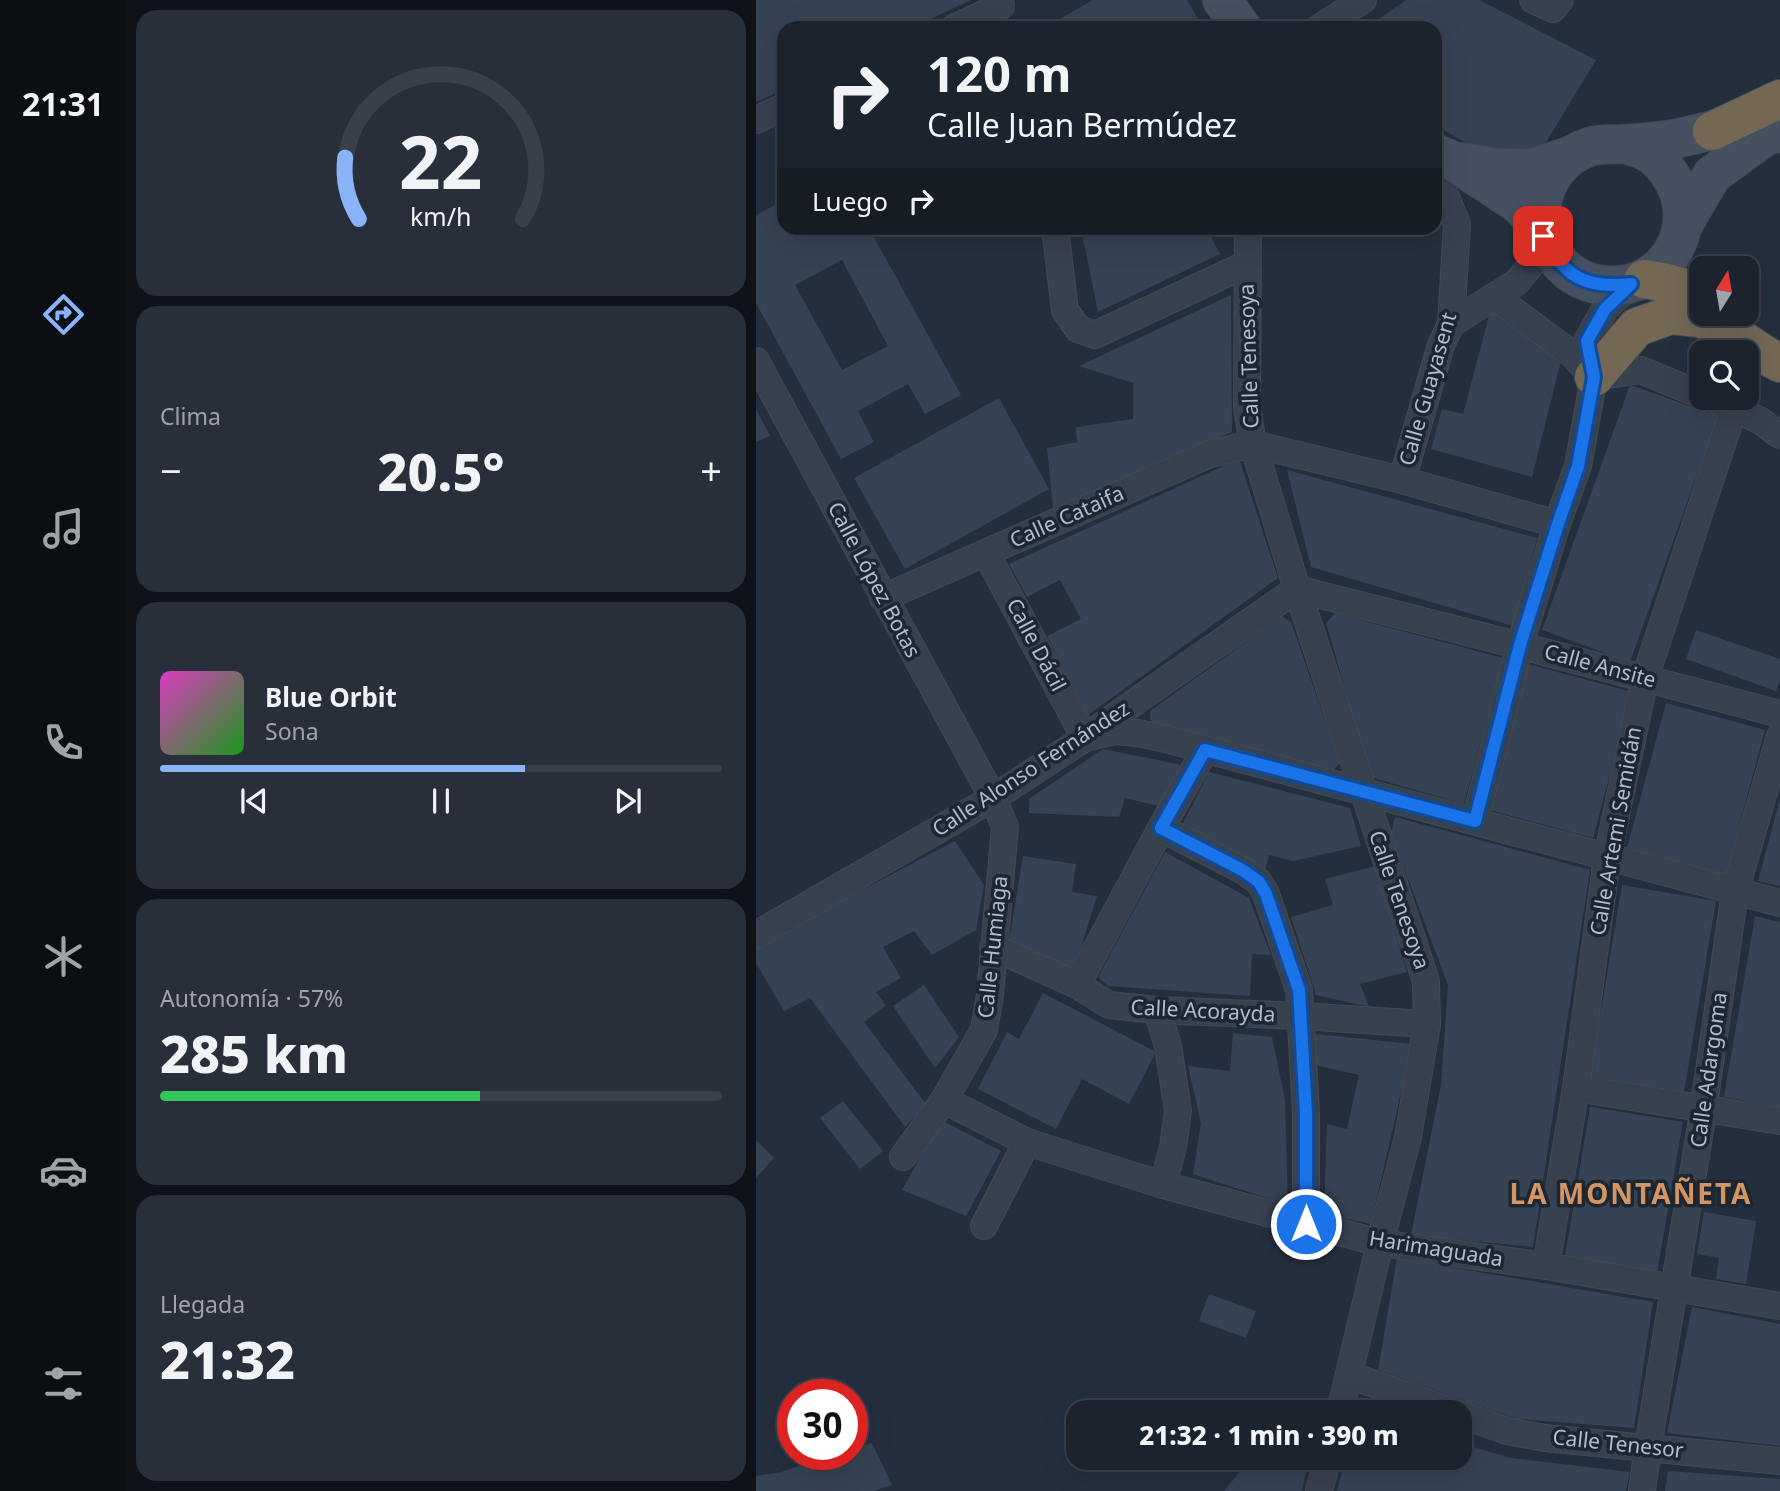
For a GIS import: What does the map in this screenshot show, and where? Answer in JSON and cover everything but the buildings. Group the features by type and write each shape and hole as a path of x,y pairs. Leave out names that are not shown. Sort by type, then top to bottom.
{"highway":[{"path":"1712,131 1780,99"},
{"path":"1638,281 1667,283 1689,289"},
{"path":"1594,377 1637,327 1671,316 1700,318 1729,331 1780,363"},
{"path":"1749,326 1780,349"}],"street":[{"path":"1222,0 1237,21"},
{"path":"1330,21 1363,0"},
{"path":"974,21 1002,11"},
{"path":"756,120 777,110"},
{"path":"1442,163 1532,169 1588,147 1671,140 1712,131 1780,110"},
{"path":"1475,821 1520,645 1578,466 1594,377 1587,341 1605,309 1638,281 1663,265 1676,247 1683,225 1712,175 1767,135 1780,132"},
{"path":"1625,144 1645,151 1663,164 1676,182 1683,203 1683,225"},
{"path":"1451,324 1517,282 1535,260 1543,234 1540,211 1544,190 1555,170 1572,155"},
{"path":"1442,164 1521,206 1543,234 1553,256 1568,272 1587,282 1609,286 1638,281"},
{"name":"Calle Guayasent","path":"1402,480 1441,345 1451,324 1457,224 1442,187"},
{"path":"1056,235 1065,310 1078,329 1096,335 1247,264"},
{"name":"Calle Tenesoya","path":"1248,235 1247,408 1253,444 1297,589 1426,981 1427,1024 1408,1137 1343,1400"},
{"path":"1495,296 1572,354 1594,377"},
{"name":"Calle López Botas","path":"756,361 993,798"},
{"path":"1594,377 1641,370 1689,390"},
{"name":"Calle Artemi Semidán","path":"1546,1266 1576,1088 1607,858 1644,678 1733,410"},
{"path":"1738,410 1759,420 1780,436"},
{"path":"1253,444 1402,480 1558,524"},
{"name":"Calle Cataifa","path":"883,598 1210,454 1253,444"},
{"name":"Calle Dácil","path":"986,552 1085,738"},
{"name":"Calle Ansite","path":"1297,589 1780,714"},
{"name":"Calle Alonso Fernández","path":"756,935 993,798 1085,738 1297,589"},
{"path":"1138,733 1139,698"},
{"path":"1085,738 1115,731 1138,733 1780,903"},
{"name":"Calle Adargoma","path":"1642,1491 1735,892 1780,736"},
{"path":"1077,985 1205,750"},
{"name":"Calle Humiaga","path":"903,1157 944,1100 984,1030 990,995 1004,827 993,798"},
{"path":"1161,828 1244,871 1259,882 1266,894 1299,990 1306,1113 1306,1224"},
{"name":"Calle Acorayda","path":"993,947 1077,985 1109,1005 1157,1010 1427,1024"},
{"path":"1157,1010 1168,1046 1178,1111 1173,1147 1163,1185"},
{"path":"1576,1088 1780,1121"},
{"name":"Harimaguada","path":"944,1100 1027,1142 1163,1185 1380,1243 1546,1266 1780,1306"},
{"path":"984,1226 1027,1142"},
{"path":"1349,1375 1420,1400"},
{"name":"Calle Tenesor","path":"1472,1418 1507,1431 1545,1437 1780,1461"},
{"path":"1319,1491 1325,1470"}],"district":[{"name":"LA MONTAÑETA","path":"1631,1194"}],"route":[{"path":"1306,1224 1306,1113 1299,990 1266,894 1259,882 1244,871 1161,828 1205,750 1475,821 1520,645 1578,466 1594,377 1587,341 1605,309 1631,284 1609,286 1587,282 1568,272 1553,256 1543,236"}]}
